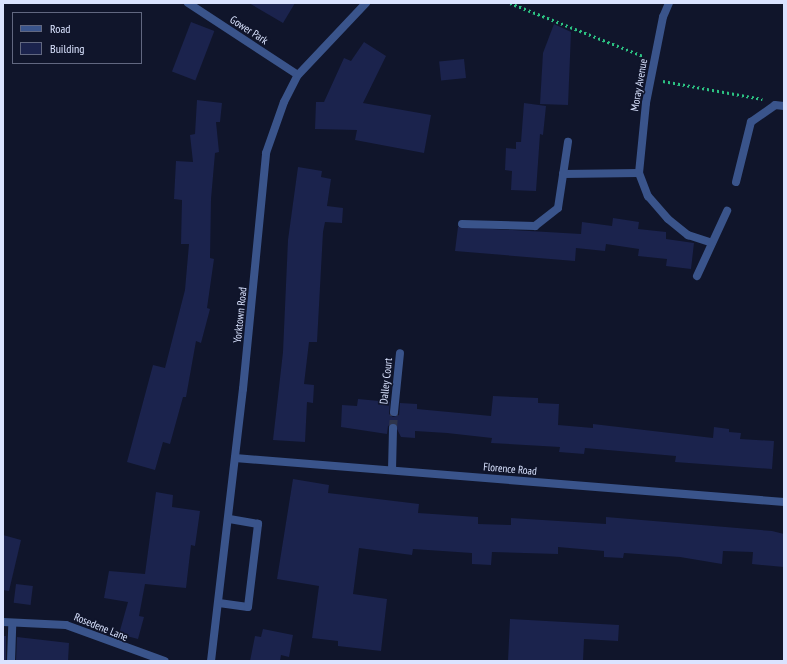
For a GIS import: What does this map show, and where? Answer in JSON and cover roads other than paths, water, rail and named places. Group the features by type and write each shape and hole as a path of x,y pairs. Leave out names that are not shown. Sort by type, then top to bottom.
{"street":[{"name":"Gower Park","path":"188,3 298,75"},
{"name":"Yorktown Road","path":"211,661 229,519 266,153 284,102 298,75 366,3"},
{"name":"Moray Avenue","path":"638,173 650,78 669,3"},
{"path":"736,182 751,122 775,105 784,106"},
{"path":"462,224 536,226 558,208 568,142"},
{"path":"563,174 638,173 648,196 668,219 688,235 712,243"},
{"path":"697,276 727,211"},
{"name":"Dalley Court","path":"394,412 400,353"},
{"path":"392,470 393,428"},
{"name":"Florence Road","path":"235,458 784,502"},
{"path":"219,604 248,607 258,524 229,519"},
{"name":"Rosedene Lane","path":"3,622 66,625 165,661"},
{"path":"11,661 12,623"}],"tunnel":[{"path":"393,428 394,412"}]}
